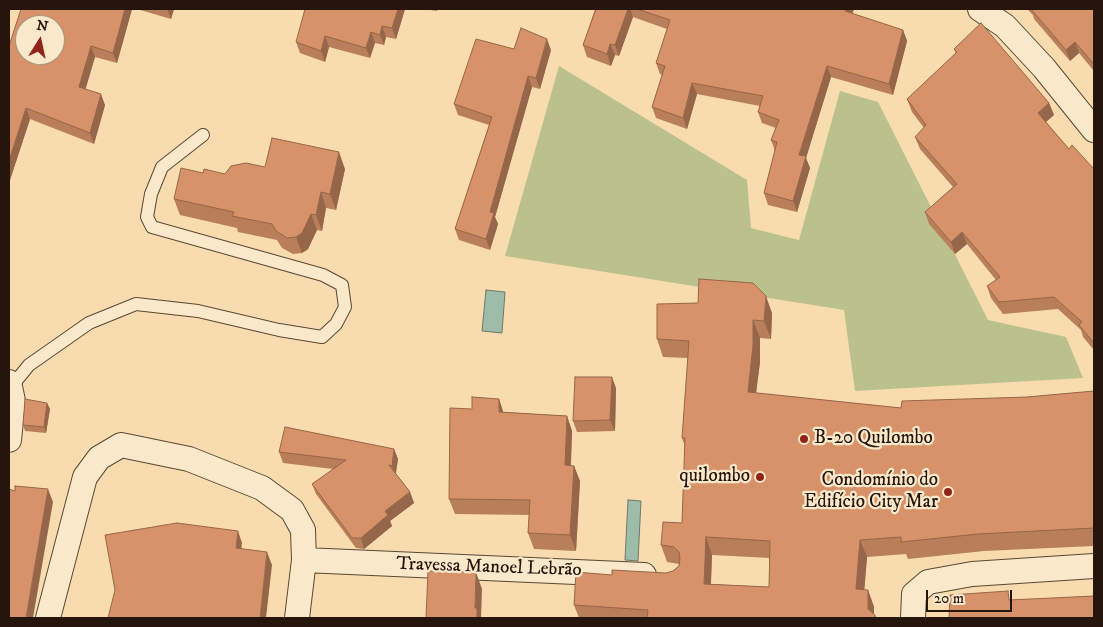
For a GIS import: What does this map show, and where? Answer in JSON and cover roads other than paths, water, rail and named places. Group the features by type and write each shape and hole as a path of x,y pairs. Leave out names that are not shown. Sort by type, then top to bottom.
{"street":[{"path":"980,9 1005,26 1044,68 1094,130"},
{"path":"9,440 13,402 10,384"},
{"path":"48,618 85,477 100,458 121,445 188,459 262,488 292,510 303,530 304,560 297,618"},
{"name":"Travessa Manoel Lebrão","path":"304,560 665,576"},
{"path":"913,618 914,594 928,582 972,574 1094,566"}],"lane":[{"path":"10,384 29,365 89,323 136,304 198,311 279,330 322,336 336,324 345,307 342,285 323,276 152,228 147,217 151,194 162,167 203,135"}],"place":[{"name":"B-20 Quilombo","path":"804,439"},
{"name":"quilombo","path":"760,477"},
{"name":"Condomínio do Edifício City Mar","path":"948,492"}]}
